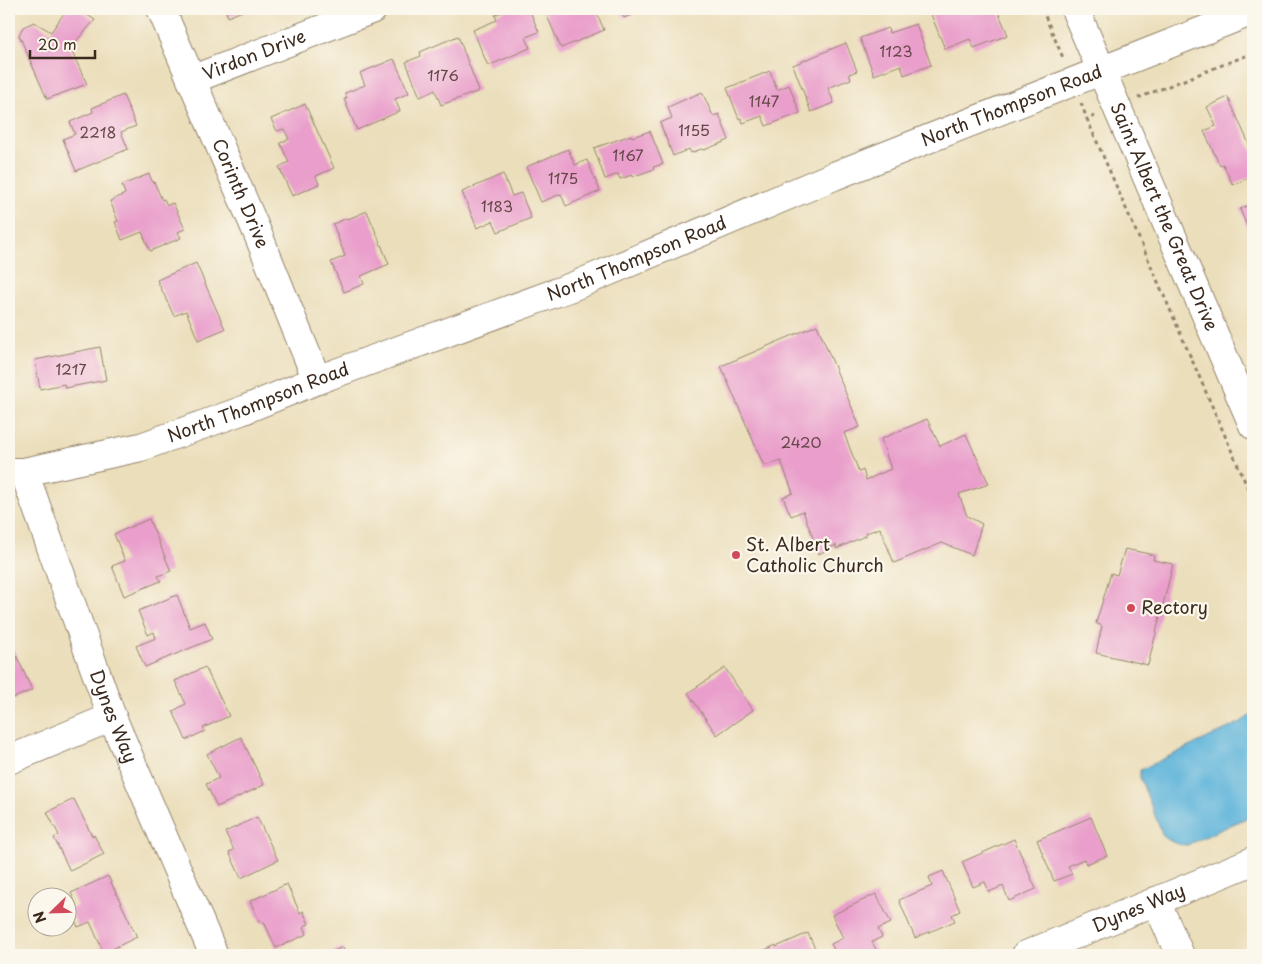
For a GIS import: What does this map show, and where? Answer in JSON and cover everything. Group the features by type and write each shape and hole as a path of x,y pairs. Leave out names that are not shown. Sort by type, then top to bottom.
{"street":[{"name":"Corinth Drive","path":"161,9 257,232 317,380"},
{"name":"Virdon Drive","path":"191,80 373,9"},
{"name":"Saint Albert the Great Drive","path":"1075,9 1253,425"},
{"name":"North Thompson Road","path":"16,472 140,448 241,411 317,380 574,286 834,176 1253,11"},
{"name":"Dynes Way","path":"16,472 112,717 214,955"},
{"path":"9,760 112,717"},
{"name":"Dynes Way","path":"1026,955 1253,861"},
{"path":"1156,901 1180,955"}],"water":[{"path":"1253,714 1253,815 1187,845 1174,843 1163,836 1140,778 1140,770 1239,723"}],"building":[{"path":"67,9 78,9 95,20 70,48 87,84 47,99 19,35 23,27 34,22 51,32"},
{"path":"225,9 247,9 228,17"},
{"path":"509,9 529,9 539,32 526,37 530,48 488,66 473,30 497,20 495,15"},
{"path":"544,9 602,9 596,11 604,30 561,48"},
{"path":"620,9 646,9 624,18"},
{"path":"698,9 710,9 700,13"},
{"path":"939,9 980,9 982,13 997,9 1008,35 974,48 970,39 945,49 930,12"},
{"path":"916,24 931,65 904,75 901,65 874,75 860,38 888,28 889,33"},
{"path":"458,36 479,91 441,105 435,90 420,97 406,62 421,56 420,52"},
{"path":"846,43 857,71 849,74 851,79 828,88 834,103 811,112 793,65"},
{"path":"394,59 409,93 395,99 400,111 357,130 344,99 347,98 345,93 365,85 360,73"},
{"path":"770,71 777,90 789,85 800,113 766,126 762,116 743,123 741,118 739,119 727,88"},
{"path":"702,92 713,116 719,114 729,140 704,150 701,149 691,153 689,149 673,156 660,123 672,118 668,107"},
{"path":"123,95 136,126 121,132 128,149 76,171 63,139 75,134 70,122 93,112 92,108"},
{"path":"1228,97 1253,153 1253,176 1233,185 1223,164 1220,166 1204,131 1216,126 1207,107"},
{"path":"305,104 334,168 316,176 319,184 292,196 279,167 289,162 280,143 289,139 284,129 277,131 271,119"},
{"path":"650,131 663,164 632,177 632,175 620,179 618,174 605,179 594,148 631,135 632,137"},
{"path":"568,149 575,165 587,160 600,191 566,206 561,194 541,202 526,167"},
{"path":"149,174 162,200 164,199 167,205 173,203 185,229 178,232 181,238 150,251 142,232 122,240 115,222 118,221 110,201 125,194 122,185"},
{"path":"503,174 512,196 521,193 531,218 498,232 493,221 477,228 462,192"},
{"path":"1253,203 1253,241 1240,209"},
{"path":"367,211 389,264 361,276 364,284 344,292 331,262 345,256 333,224"},
{"path":"196,263 225,329 198,340 186,311 174,316 157,280"},
{"name":"St. Albert Catholic Church","path":"817,325 860,427 844,433 859,472 863,470 866,480 891,469 881,439 927,419 940,446 966,434 989,484 959,494 967,516 982,524 972,555 942,543 894,563 880,528 866,533 867,535 836,549 836,545 819,554 803,511 791,516 783,497 793,493 781,461 764,466 721,366"},
{"path":"100,347 106,380 65,388 64,384 40,389 35,360"},
{"path":"149,519 171,571 158,576 161,581 124,596 112,566 125,561 114,534"},
{"name":"Rectory","path":"1125,549 1154,555 1153,560 1173,564 1148,665 1096,653 1102,626 1096,623 1111,573 1117,575"},
{"path":"177,595 190,628 205,622 212,639 145,667 136,646 156,638 154,632 148,635 138,611"},
{"path":"9,639 32,690 9,700"},
{"path":"205,667 229,716 203,728 205,731 186,740 173,711 186,704 175,681"},
{"path":"725,668 753,710 717,735 688,693"},
{"path":"241,737 264,785 217,807 206,784 219,778 207,754"},
{"path":"74,799 92,836 94,835 104,854 70,871 54,838 59,835 47,812"},
{"path":"257,817 278,860 241,878 229,852 234,850 225,832"},
{"path":"1091,817 1107,856 1086,864 1084,859 1068,866 1072,874 1054,881 1037,840"},
{"path":"1014,839 1036,889 1009,901 1003,886 989,892 985,882 973,887 962,862"},
{"path":"943,871 960,911 952,915 955,921 915,938 899,900 932,886 929,877"},
{"path":"108,876 137,937 104,953 90,922 78,927 78,890"},
{"path":"287,884 300,913 303,911 309,924 304,926 307,934 276,948 264,922 260,923 250,901"},
{"path":"876,894 891,923 878,929 882,937 872,942 878,953 872,955 837,955 831,944 843,938 832,915"},
{"path":"808,933 818,955 754,955 776,945 776,947"},
{"path":"343,947 346,955 324,955"}],"place":[{"name":"St. Albert Catholic Church","path":"736,555"},
{"name":"Rectory","path":"1131,608"}]}
